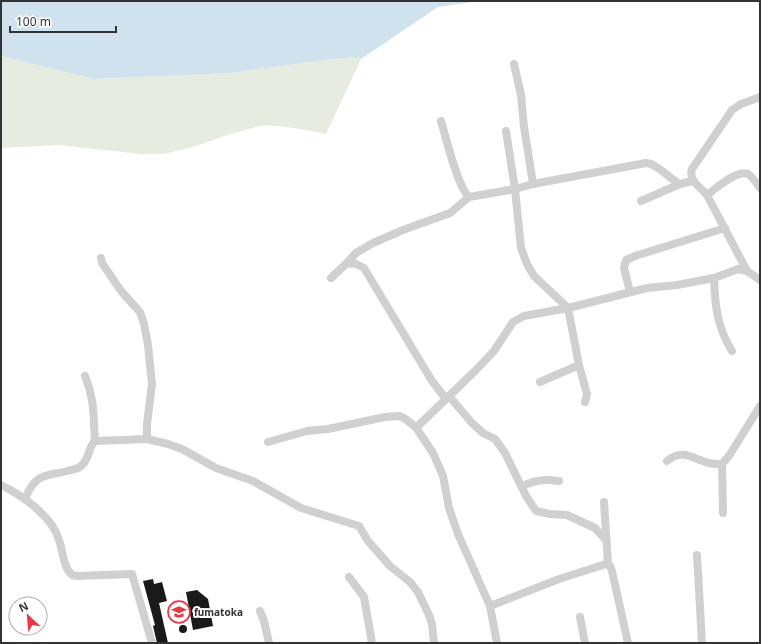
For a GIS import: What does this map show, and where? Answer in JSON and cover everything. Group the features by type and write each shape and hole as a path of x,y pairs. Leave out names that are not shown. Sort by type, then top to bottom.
{"street":[{"path":"514,64 521,95 524,127 533,184"},
{"path":"747,271 707,195 701,187 693,181 691,174 692,169 732,110 741,104 760,97"},
{"path":"441,121 459,181 469,196"},
{"path":"506,131 515,189 521,248 527,264 534,276 568,308 579,365 587,394 585,402"},
{"path":"331,278 356,253 373,243 403,230 450,213 469,196 515,189 533,184 649,162 671,180 680,184"},
{"path":"707,195 737,174 743,173 749,174 760,188"},
{"path":"641,201 680,184 693,181"},
{"path":"630,292 624,268 626,260 725,228"},
{"path":"101,258 102,263 121,291 140,312 144,324 152,384 147,424 147,439"},
{"path":"347,263 356,264 364,268 432,381 472,423 484,433 495,439 505,453 526,496 536,511 567,515 595,528 606,540"},
{"path":"417,428 494,351 513,322 524,316 568,308 652,287 677,285 714,278 738,269 747,271 760,280"},
{"path":"714,278 718,322 723,336 732,351"},
{"path":"540,382 579,365"},
{"path":"25,499 32,485 39,478 74,469 82,465 87,458 91,446 95,441 94,403 85,376"},
{"path":"723,513 722,464 729,456 760,406"},
{"path":"268,442 307,431 328,429 385,417 399,416 417,428 433,454 443,476 449,508 458,534 490,606 497,643"},
{"path":"95,441 147,439 168,444 182,449 216,468 252,481 302,508 348,524 357,525 368,541 390,566 410,582 418,592 429,614 432,624 434,643"},
{"path":"667,462 673,456 681,454 710,464 722,464"},
{"path":"522,486 537,480 546,479 559,481"},
{"path":"1,485 25,499 36,508 54,528 59,539 67,567 72,575 88,576 132,574 152,643"},
{"path":"604,502 608,564 612,571 628,643"},
{"path":"697,555 702,643"},
{"path":"490,606 559,579 608,564"},
{"path":"349,577 364,597 372,643"},
{"path":"260,611 269,643"},
{"path":"580,617 585,643"}],"shaded area":[{"path":"1,56 94,79 230,73 331,59 357,57 361,59 326,134 295,128 264,125 234,133 193,147 164,154 141,154 58,145 1,148"}],"water":[{"path":"1,1 479,1 438,7 361,59 357,57 331,59 230,73 94,79 1,56"}],"building":[{"path":"153,579 154,584 162,582 167,601 159,603 168,643 157,643 153,626 155,625 143,581"},
{"path":"197,590 208,599 213,626 193,630 186,592"},
{"path":"181,625 185,625 187,629 185,633 181,633 179,631 179,627"}],"place":[{"name":"fumatoka","path":"179,612"}]}
